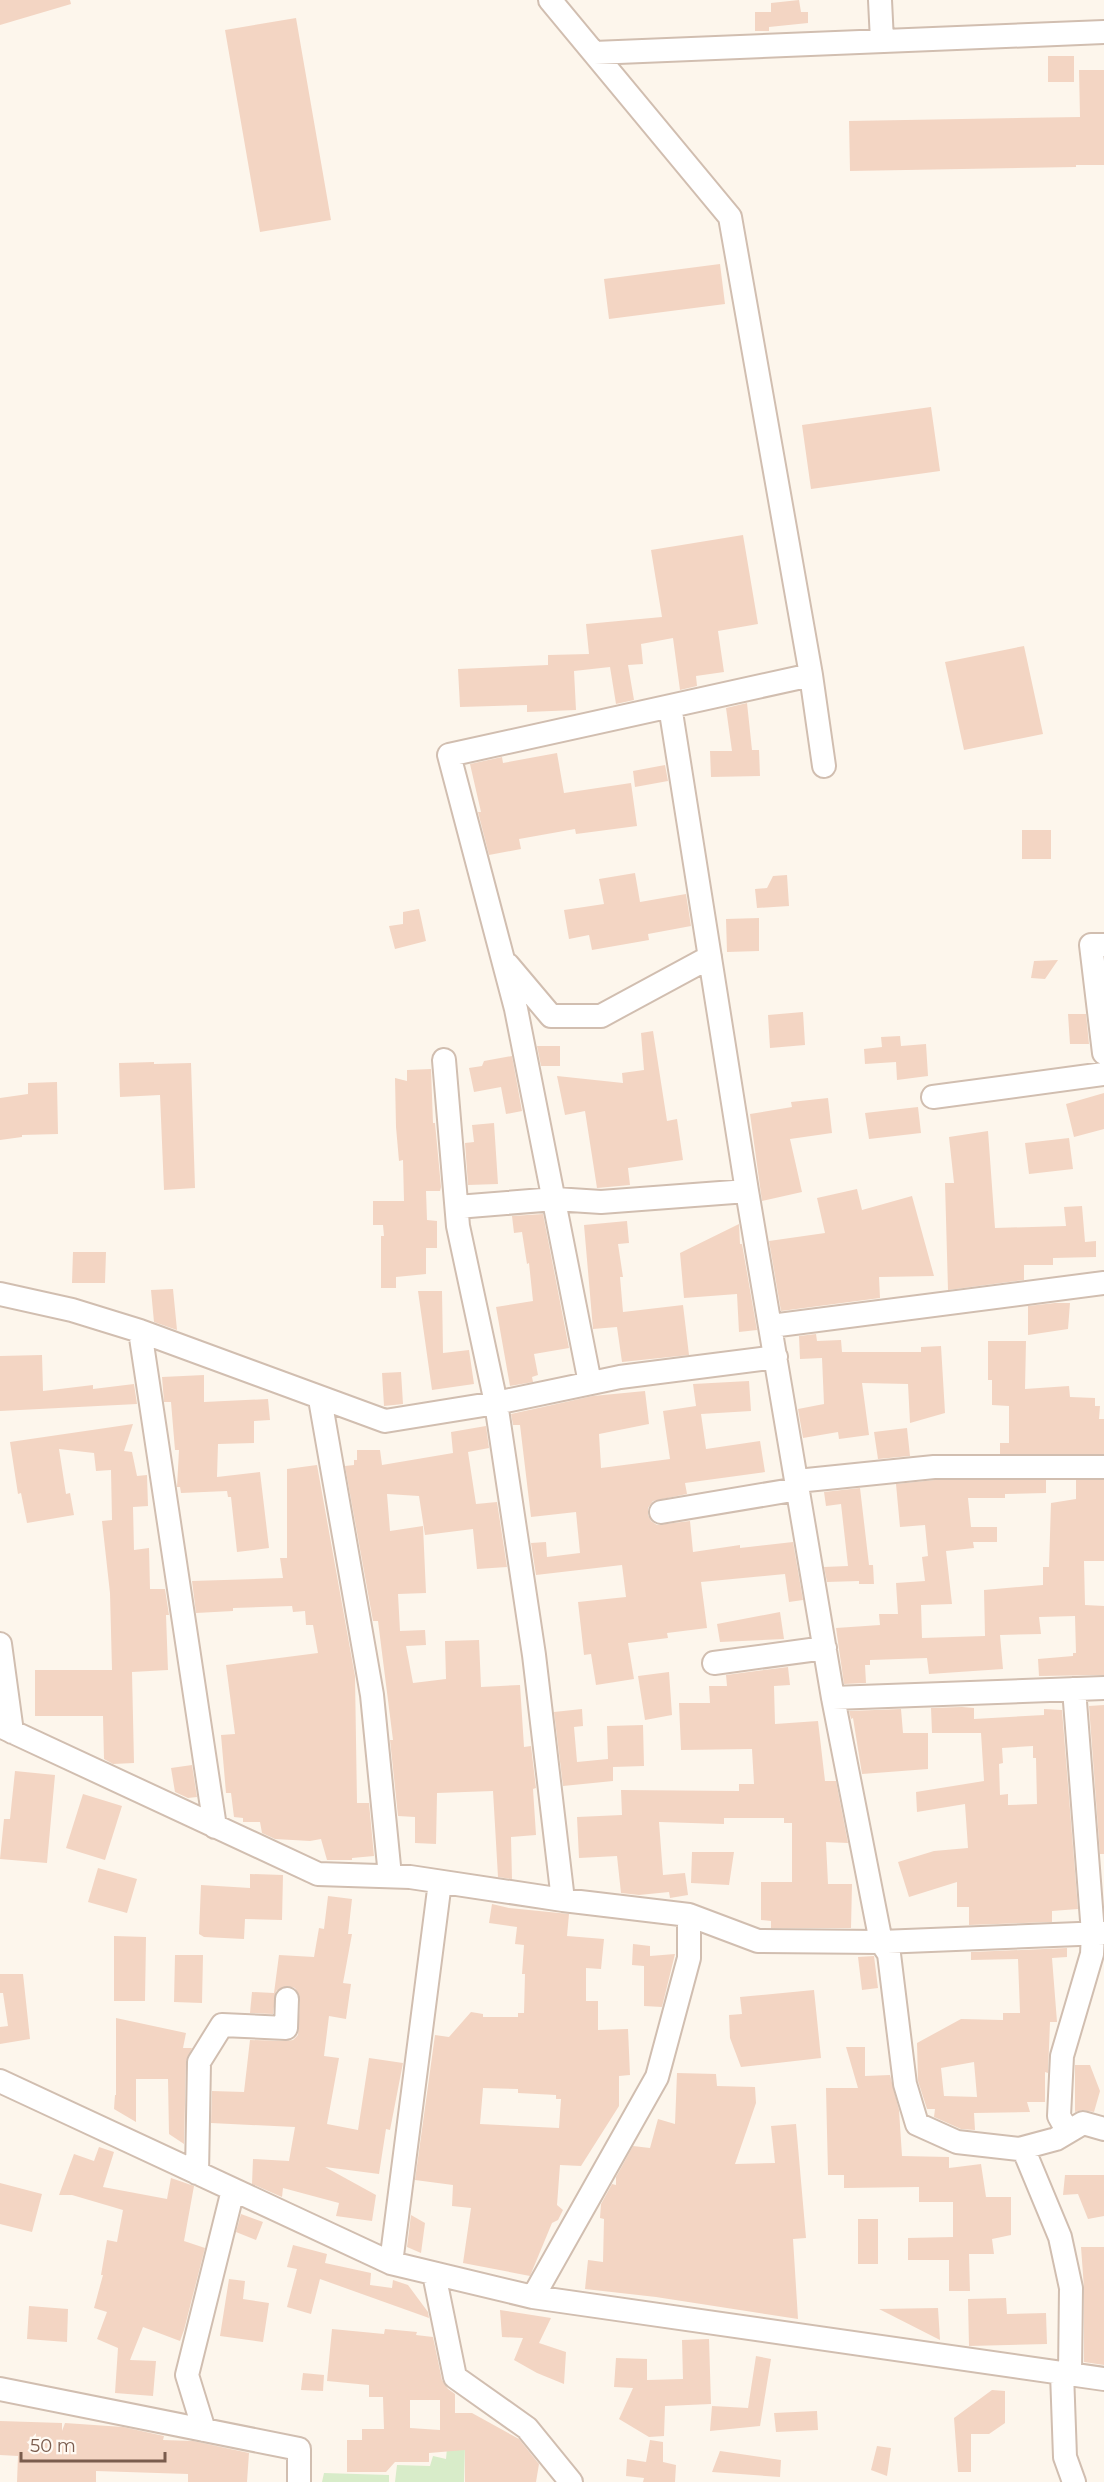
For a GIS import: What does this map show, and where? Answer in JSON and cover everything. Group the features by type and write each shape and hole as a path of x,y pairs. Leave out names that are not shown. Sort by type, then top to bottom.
{"street":[{"path":"550,0 730,217 811,675 824,766"},
{"path":"880,0 882,41"},
{"path":"594,52 1104,32"},
{"path":"590,1383 516,1009 449,755 811,675"},
{"path":"670,706 747,1191 833,1698 881,1942 890,1954 905,2084 917,2124 957,2142 1018,2149 1056,2139 1083,2123 1104,2129"},
{"path":"1104,945 1091,945 1104,1053"},
{"path":"504,959 551,1016 601,1016 710,957"},
{"path":"444,1060 458,1226 496,1403 534,1655 562,1900"},
{"path":"933,1097 1104,1074"},
{"path":"457,1206 555,1199 601,1202 747,1191"},
{"path":"771,1326 1104,1282"},
{"path":"0,1294 72,1310 140,1331 385,1421 496,1403 621,1377 776,1357"},
{"path":"140,1331 215,1827"},
{"path":"320,1399 372,1695 390,1876"},
{"path":"661,1512 798,1485 934,1467 1104,1467"},
{"path":"0,1644 6,1729 318,1874 390,1876 689,1915 758,1941 881,1942 1098,1933"},
{"path":"714,1663 825,1648"},
{"path":"833,1698 1104,1688"},
{"path":"1068,2132 1059,2116 1062,2056 1098,1933 1074,1689"},
{"path":"391,2264 440,1882"},
{"path":"533,2297 657,2077 689,1958 689,1915"},
{"path":"197,2173 199,2062 222,2025 286,2028 287,1999"},
{"path":"0,2081 391,2264 533,2297 1104,2379"},
{"path":"1023,2148 1060,2237 1071,2288 1066,2374 1065,2457 1074,2482"},
{"path":"204,2430 187,2375 233,2190"},
{"path":"435,2274 455,2377 527,2428 571,2482"},
{"path":"0,2389 299,2449 299,2482"}],"green space":[{"path":"465,2446 464,2482 395,2482 397,2465 430,2466 433,2456 446,2459 447,2448"},
{"path":"324,2473 389,2475 389,2482 322,2482"}],"building":[{"path":"0,0 70,0 71,4 0,25"},
{"path":"799,0 801,12 808,12 808,23 769,27 769,31 755,31 755,12 771,12 771,3"},
{"path":"296,18 331,220 260,232 225,30"},
{"path":"1048,56 1074,56 1074,82 1048,82"},
{"path":"1079,70 1104,70 1104,165 850,171 849,121 1080,117"},
{"path":"720,264 725,304 609,319 604,279"},
{"path":"931,407 940,471 811,489 802,425"},
{"path":"743,535 758,624 718,631 724,672 696,676 697,686 680,690 673,638 641,644 643,664 628,665 634,700 616,704 610,667 574,671 576,710 527,712 527,705 460,707 458,669 548,665 548,655 589,654 586,624 662,617 651,550"},
{"path":"1024,646 1043,734 964,750 945,662"},
{"path":"747,703 752,750 759,750 760,776 711,777 710,751 732,751 726,708"},
{"path":"557,753 564,793 631,783 637,826 576,834 575,829 519,839 521,849 489,855 478,812 481,812 470,764 502,757 503,763"},
{"path":"665,765 668,781 635,787 633,771"},
{"path":"1022,830 1051,830 1051,859 1022,859"},
{"path":"635,873 640,902 686,894 691,926 648,934 649,940 592,950 589,935 569,939 564,910 604,904 599,879"},
{"path":"787,875 789,906 757,908 755,889 767,888 773,876"},
{"path":"419,909 426,941 395,949 389,926 403,924 403,912"},
{"path":"759,918 759,951 727,952 726,919"},
{"path":"1058,960 1045,979 1031,978 1034,961"},
{"path":"803,1012 805,1045 770,1048 768,1015"},
{"path":"1068,1014 1086,1014 1089,1044 1070,1044"},
{"path":"653,1031 667,1121 677,1119 683,1160 628,1168 630,1185 597,1188 585,1111 565,1115 557,1076 623,1083 622,1073 644,1070 641,1033"},
{"path":"900,1036 901,1046 926,1044 928,1076 897,1080 896,1062 865,1064 864,1049 882,1047 881,1037"},
{"path":"537,1046 560,1046 560,1066 541,1066"},
{"path":"512,1056 522,1111 506,1114 501,1087 474,1092 469,1068 482,1066 484,1061"},
{"path":"154,1062 154,1064 191,1063 195,1188 164,1190 160,1095 120,1097 119,1063"},
{"path":"431,1069 433,1123 435,1123 441,1187 440,1191 426,1191 427,1220 437,1221 437,1248 426,1248 426,1274 396,1277 396,1288 381,1288 383,1225 373,1225 373,1201 404,1201 403,1160 399,1161 396,1127 395,1078 407,1081 407,1070"},
{"path":"57,1082 58,1134 22,1135 22,1137 0,1140 0,1098 28,1094 28,1083"},
{"path":"1104,1093 1104,1129 1074,1137 1066,1104"},
{"path":"828,1098 832,1133 790,1139 802,1192 762,1201 750,1114 792,1107 791,1102"},
{"path":"918,1107 921,1133 869,1139 865,1113"},
{"path":"494,1123 498,1184 468,1185 465,1143 474,1142 472,1125"},
{"path":"988,1131 995,1228 1066,1226 1064,1207 1082,1206 1085,1242 1096,1241 1096,1257 1053,1258 1053,1265 1024,1265 1024,1280 948,1290 945,1183 954,1183 949,1137"},
{"path":"1069,1138 1073,1169 1029,1174 1025,1143"},
{"path":"857,1189 862,1210 912,1196 934,1276 879,1277 880,1298 781,1311 769,1241 825,1233 817,1198"},
{"path":"543,1214 569,1348 534,1354 538,1375 532,1377 533,1382 510,1386 496,1307 533,1301 529,1263 527,1264 522,1232 514,1233 512,1216"},
{"path":"627,1221 629,1243 618,1244 623,1277 620,1277 623,1312 683,1305 689,1355 622,1362 617,1327 593,1329 584,1225"},
{"path":"739,1224 740,1244 742,1244 757,1330 739,1332 737,1294 684,1298 680,1253"},
{"path":"73,1252 106,1252 105,1283 72,1283"},
{"path":"173,1289 177,1330 154,1322 151,1290"},
{"path":"418,1291 442,1291 443,1353 469,1350 474,1384 432,1390"},
{"path":"1070,1303 1068,1329 1028,1335 1028,1306"},
{"path":"816,1334 817,1341 841,1340 842,1352 921,1352 921,1347 941,1346 945,1413 910,1423 908,1384 862,1383 869,1435 839,1439 838,1432 803,1438 798,1409 824,1404 822,1358 800,1359 799,1336"},
{"path":"988,1341 1026,1341 1025,1389 1069,1386 1070,1397 1095,1398 1095,1406 1100,1406 1099,1419 1104,1419 1104,1454 1000,1454 1000,1443 1009,1443 1009,1406 992,1405 992,1380 988,1380"},
{"path":"42,1355 43,1391 93,1385 93,1389 134,1384 137,1404 0,1411 0,1356"},
{"path":"401,1372 403,1404 384,1406 382,1373"},
{"path":"204,1375 204,1402 268,1399 270,1420 254,1421 254,1443 218,1444 217,1477 260,1472 269,1548 237,1552 231,1497 228,1497 227,1491 181,1493 180,1487 177,1487 179,1450 175,1450 171,1402 164,1402 162,1377"},
{"path":"749,1381 751,1411 701,1414 706,1449 760,1441 765,1472 685,1483 687,1494 653,1501 648,1508 648,1515 657,1525 690,1521 693,1552 740,1545 740,1548 793,1542 803,1600 789,1602 785,1574 701,1582 707,1628 667,1633 668,1638 628,1643 634,1679 596,1685 591,1654 584,1655 578,1602 626,1597 622,1565 536,1575 531,1543 546,1542 547,1557 580,1553 576,1512 531,1517 520,1425 513,1425 511,1414 593,1396 645,1391 649,1424 599,1434 601,1468 670,1459 663,1411 696,1406 693,1384"},
{"path":"133,1424 124,1451 132,1452 137,1476 147,1475 148,1506 133,1507 134,1550 149,1548 150,1589 165,1589 169,1615 166,1615 168,1670 132,1672 134,1763 113,1764 104,1759 103,1716 35,1716 35,1670 112,1670 110,1593 102,1521 112,1520 111,1470 96,1471 94,1453 59,1449 66,1494 70,1493 74,1515 27,1523 21,1493 18,1494 10,1442"},
{"path":"486,1426 489,1448 468,1452 476,1504 497,1502 507,1567 477,1569 473,1529 425,1535 419,1496 387,1494 390,1531 423,1526 426,1593 398,1594 400,1631 425,1630 426,1645 406,1646 413,1683 446,1679 445,1641 479,1640 481,1687 520,1685 524,1747 531,1746 536,1788 533,1789 536,1835 511,1837 512,1879 498,1877 493,1791 437,1793 436,1844 415,1843 415,1817 398,1816 390,1740 393,1740 378,1621 373,1621 345,1466 354,1465 354,1460 357,1460 357,1450 380,1450 382,1465 453,1453 451,1432"},
{"path":"907,1428 910,1456 878,1459 874,1432"},
{"path":"317,1465 355,1676 357,1803 369,1803 374,1856 352,1858 352,1860 327,1860 321,1839 310,1841 275,1839 262,1833 260,1822 243,1822 243,1818 234,1817 231,1793 226,1793 221,1735 235,1734 226,1665 318,1653 313,1625 306,1625 305,1611 293,1612 292,1606 233,1608 233,1611 196,1613 192,1581 283,1578 280,1558 287,1558 287,1469"},
{"path":"935,1480 1046,1480 1046,1493 1005,1494 1005,1498 968,1498 971,1527 997,1527 997,1542 973,1542 974,1548 946,1551 952,1604 921,1605 922,1638 985,1636 984,1590 1043,1585 1043,1567 1049,1567 1051,1503 1076,1499 1076,1480 1104,1480 1104,1561 1084,1561 1085,1605 1104,1606 1104,1675 1039,1676 1038,1659 1073,1656 1073,1653 1076,1653 1075,1616 1039,1617 1041,1634 1000,1635 1003,1669 929,1674 927,1658 870,1660 870,1665 865,1665 866,1683 844,1684 836,1628 880,1625 879,1614 898,1614 896,1583 925,1581 922,1557 928,1556 925,1525 900,1527 896,1484"},
{"path":"860,1488 869,1565 873,1565 874,1584 859,1584 859,1581 827,1582 824,1567 848,1566 841,1504 826,1506 824,1492"},
{"path":"780,1612 784,1639 720,1642 717,1624"},
{"path":"788,1667 790,1685 774,1686 775,1724 818,1721 825,1781 836,1781 848,1843 826,1842 828,1884 852,1884 851,1928 771,1928 771,1921 761,1920 761,1882 792,1882 792,1823 784,1823 784,1818 724,1818 724,1824 659,1822 663,1875 685,1873 688,1895 670,1898 669,1892 639,1895 621,1893 617,1856 579,1858 577,1817 622,1815 621,1790 739,1791 739,1784 754,1784 752,1749 681,1750 679,1703 710,1703 709,1686 727,1686 726,1675"},
{"path":"669,1672 672,1715 645,1720 638,1676"},
{"path":"1104,1705 1104,1854 1100,1854 1089,1706"},
{"path":"931,1708 974,1708 974,1719 1044,1715 1044,1709 1062,1710 1078,1909 1052,1911 1052,1922 969,1925 969,1907 957,1907 957,1882 909,1897 898,1862 934,1851 968,1848 965,1804 917,1812 916,1792 984,1781 981,1733 932,1733","holes":["1033,1746 1033,1758 1036,1758 1037,1804 1008,1805 1008,1794 1000,1795 999,1764 1003,1763 1002,1748"]},
{"path":"582,1709 583,1726 574,1727 577,1762 608,1759 607,1726 643,1725 644,1766 613,1767 613,1781 563,1786 554,1712"},
{"path":"901,1709 903,1733 928,1733 928,1769 862,1774 853,1718 851,1719 849,1711"},
{"path":"192,1765 197,1797 188,1798 175,1792 171,1768"},
{"path":"15,1771 55,1775 47,1863 0,1859 4,1819 10,1819"},
{"path":"83,1794 122,1806 105,1860 66,1848"},
{"path":"692,1852 734,1852 729,1885 691,1883"},
{"path":"98,1868 137,1879 127,1913 88,1902"},
{"path":"250,1874 283,1875 282,1920 245,1919 244,1939 204,1937 199,1934 201,1885 250,1888"},
{"path":"328,1896 352,1899 348,1934 352,1934 343,1983 351,1984 346,2019 329,2016 324,2056 339,2058 327,2124 358,2130 369,2058 403,2063 390,2130 386,2129 379,2174 325,2167 376,2195 372,2221 336,2216 339,2203 283,2188 282,2197 252,2184 253,2159 289,2161 295,2127 211,2123 212,2091 244,2092 250,2040 286,2041 293,2040 298,2035 300,1999 295,1988 287,1986 276,1991 273,2014 250,2013 252,1992 274,1993 279,1955 314,1957 319,1928 324,1929"},
{"path":"492,1904 569,1914 567,1936 604,1939 601,1969 586,1968 586,2001 598,2001 598,2030 628,2029 630,2075 619,2076 619,2106 581,2166 560,2165 557,2205 563,2210 558,2220 552,2223 530,2276 463,2263 471,2208 452,2206 453,2185 415,2180 435,2035 449,2037 471,2012 483,2014 483,2017 518,2017 518,2013 524,2013 525,1974 522,1974 524,1945 515,1944 517,1927 489,1923","holes":["483,2088 518,2089 518,2093 556,2095 556,2099 561,2099 559,2128 480,2124"]},
{"path":"114,1936 146,1937 145,2001 114,2001"},
{"path":"633,1944 650,1946 650,1956 675,1954 662,2007 644,2006 644,1966 632,1965"},
{"path":"1067,1948 1067,1957 1052,1958 1057,2022 1050,2022 1048,2073 1045,2072 1045,2102 1027,2102 1030,2112 974,2113 975,2130 961,2129 934,2117 935,2109 927,2109 918,2081 917,2043 961,2019 1003,2020 1003,2013 1020,2013 1018,1959 971,1960 971,1952","holes":["974,2062 977,2097 944,2096 941,2068"]},
{"path":"175,1955 203,1955 202,2003 174,2002"},
{"path":"874,1956 878,1988 862,1990 858,1957"},
{"path":"0,1974 23,1974 30,2039 0,2044 0,2027 8,2026 3,1993 0,1993"},
{"path":"814,1990 821,2058 741,2067 730,2038 729,2015 742,2014 740,1997"},
{"path":"116,2018 186,2033 183,2048 192,2048 186,2062 184,2144 169,2134 168,2079 136,2079 136,2122 114,2109"},
{"path":"846,2047 865,2047 865,2076 890,2075 899,2110 902,2156 949,2157 949,2168 981,2164 986,2197 1011,2197 1011,2235 992,2239 994,2254 969,2254 970,2291 949,2291 949,2260 908,2260 908,2238 953,2237 953,2202 919,2202 919,2187 844,2188 844,2175 828,2175 826,2088 858,2088"},
{"path":"1075,2065 1090,2065 1100,2091 1094,2112 1082,2110 1075,2112"},
{"path":"677,2073 716,2074 717,2086 755,2087 756,2103 735,2164 775,2163 771,2126 796,2124 806,2238 793,2239 798,2319 656,2297 585,2289 588,2260 603,2262 604,2219 600,2218 601,2204 612,2184 616,2185 616,2177 633,2146 650,2148 658,2119 675,2124"},
{"path":"99,2147 114,2152 103,2187 167,2199 171,2178 194,2186 184,2241 205,2248 180,2341 143,2327 130,2360 156,2361 153,2396 115,2393 118,2348 97,2339 107,2312 94,2308 103,2275 101,2275 107,2240 117,2242 123,2210 72,2195 59,2195 74,2154 94,2161"},
{"path":"1065,2175 1104,2175 1104,2216 1088,2219 1078,2194 1063,2195"},
{"path":"0,2183 42,2194 32,2232 0,2224"},
{"path":"241,2214 263,2222 256,2240 236,2232"},
{"path":"411,2215 425,2223 421,2253 407,2247"},
{"path":"858,2219 878,2219 878,2264 858,2264"},
{"path":"293,2245 327,2254 325,2263 371,2273 370,2285 392,2288 393,2280 408,2285 428,2312 429,2318 320,2279 311,2314 287,2307 297,2269 287,2267"},
{"path":"1081,2247 1104,2247 1104,2365 1084,2362 1084,2288"},
{"path":"229,2279 245,2281 243,2299 269,2303 263,2342 220,2336"},
{"path":"1006,2298 1007,2314 1046,2313 1047,2344 969,2346 968,2299"},
{"path":"29,2306 68,2309 67,2342 27,2339"},
{"path":"938,2308 940,2340 879,2309"},
{"path":"500,2310 551,2318 539,2343 566,2352 564,2384 514,2360 523,2338 502,2337"},
{"path":"332,2329 384,2334 385,2329 417,2332 416,2335 433,2337 442,2380 455,2394 455,2413 472,2413 519,2439 539,2464 536,2482 465,2482 465,2450 429,2453 429,2462 395,2462 386,2472 347,2472 347,2440 362,2440 362,2429 384,2429 383,2397 369,2397 369,2385 327,2381","holes":["410,2400 440,2400 440,2430 410,2428"]},
{"path":"709,2339 711,2404 665,2406 664,2436 649,2437 619,2419 633,2388 614,2387 616,2358 647,2359 647,2380 683,2379 682,2340"},
{"path":"756,2356 771,2359 760,2426 710,2431 712,2406 748,2408"},
{"path":"303,2373 324,2375 323,2391 301,2390"},
{"path":"992,2390 1005,2391 1005,2423 989,2434 971,2434 971,2472 958,2472 954,2418"},
{"path":"817,2411 818,2430 776,2432 774,2413"},
{"path":"0,2421 62,2423 62,2431 65,2423 123,2427 164,2436 163,2440 193,2441 249,2453 247,2482 188,2482 188,2474 96,2471 96,2482 17,2482 18,2456 0,2455"},
{"path":"650,2440 663,2442 663,2462 676,2465 675,2482 643,2482 644,2478 626,2476 627,2459 646,2462"},
{"path":"877,2446 891,2448 887,2476 871,2470"},
{"path":"720,2451 781,2460 780,2477 712,2472"}]}
